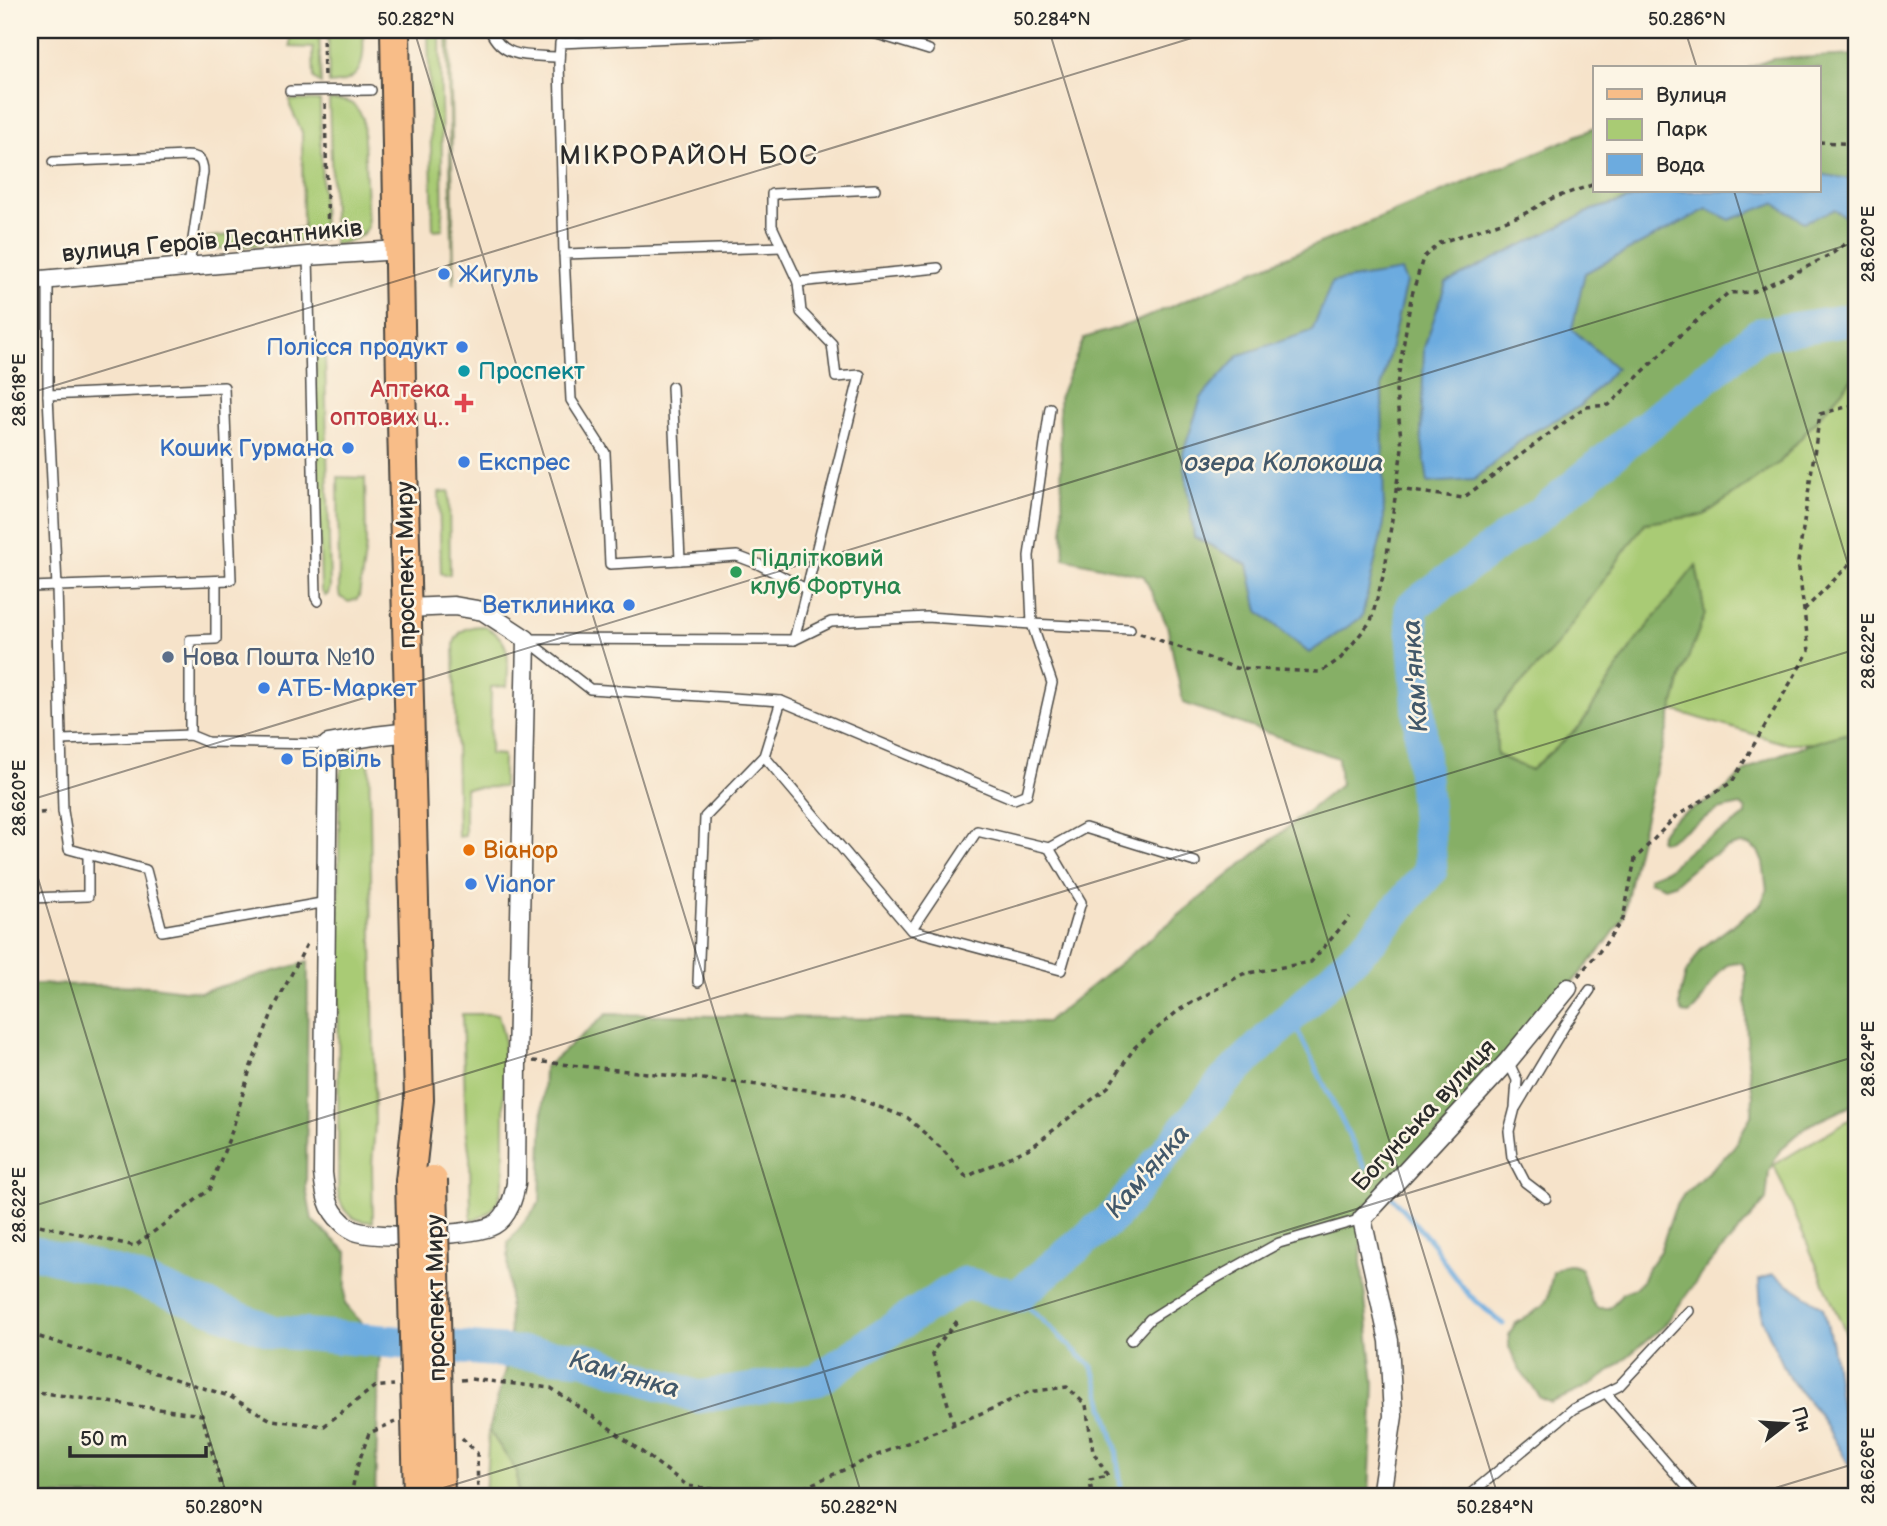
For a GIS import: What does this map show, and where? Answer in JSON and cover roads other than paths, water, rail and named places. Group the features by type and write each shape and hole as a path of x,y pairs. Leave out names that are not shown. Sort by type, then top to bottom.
{"main road":[{"name":"проспект Миру","path":"395,30 421,1180 418,1496"},
{"name":"проспект Миру","path":"421,1180 440,1496"}],"street":[{"name":"вулиця Героїв Десантників","path":"39,280 399,250"},
{"path":"407,608 454,606 483,611 526,639 516,1183 514,1197 497,1223 483,1230 377,1235 356,1231 343,1224 332,1211 323,1173 327,902 337,740 410,732"},
{"name":"Богунська вулиця","path":"1381,1496 1393,1416 1389,1341 1362,1219 1508,1061 1568,988"}],"lane":[{"path":"490,30 495,42 512,53 559,57"},
{"path":"806,589 737,556 610,564 605,453 571,400 564,254 560,43 855,30"},
{"path":"864,30 929,50"},
{"path":"290,91 371,90"},
{"path":"52,162 186,156 201,159 203,172 189,267"},
{"path":"794,640 860,375 835,377 832,344 801,313 798,282 772,226 772,194 874,189"},
{"path":"564,254 782,247"},
{"path":"308,256 318,601"},
{"path":"798,282 938,268"},
{"path":"39,280 48,395 57,587 63,811 69,849 146,870 162,931 327,902"},
{"path":"30,587 231,580 224,387 48,395"},
{"path":"672,387 680,560"},
{"path":"526,639 590,689 781,701 1014,799 1027,794 1052,683 1032,624 1029,556 1050,408"},
{"path":"190,735 190,640 216,639 216,581"},
{"path":"526,639 794,640 831,622 927,617 1130,629"},
{"path":"698,982 705,817 764,756 781,701"},
{"path":"62,740 190,735 208,743 337,740"},
{"path":"764,756 911,930 1061,970 1081,902 1049,848"},
{"path":"911,930 978,831 1049,848 1085,828 1195,862"},
{"path":"30,898 88,896 88,855"},
{"path":"1515,1108 1565,1025 1590,990"},
{"path":"1508,1061 1517,1080 1515,1108 1509,1131 1512,1157 1525,1182 1546,1198"},
{"path":"1131,1340 1150,1319 1279,1243 1362,1219"},
{"path":"1468,1496 1573,1409 1619,1386 1689,1311"},
{"path":"1605,1393 1695,1496"}],"water":[{"name":"озера Колокоша","path":"1820,174 1857,180 1857,224 1834,210 1804,222 1774,203 1730,220 1707,209 1585,273 1572,329 1616,368 1580,406 1526,436 1474,480 1428,483 1421,435 1424,348 1446,283 1592,210 1655,192 1820,192"},
{"name":"озера Колокоша","path":"1401,271 1406,282 1382,385 1384,524 1362,617 1309,653 1258,611 1248,565 1194,537 1183,453 1201,398 1239,355 1312,331 1332,282"},
{"path":"1773,1274 1823,1307 1832,1345 1843,1419 1857,1446 1857,1478 1819,1414 1789,1378 1762,1319 1759,1280"}],"waterway":[{"name":"Кам'янка","path":"30,1251 125,1275 275,1332 584,1358 698,1397 817,1380 964,1283 1017,1296 1115,1215 1224,1081 1371,940 1431,870 1411,607 1546,509 1759,334 1857,319"},
{"path":"1291,1017 1365,1168"},
{"path":"1391,1196 1433,1244 1469,1295 1503,1324"},
{"path":"1017,1296 1093,1368 1116,1448 1122,1496"}],"place":[{"name":"Жигуль","path":"444,274"},
{"name":"Полісся продукт","path":"462,347"},
{"name":"Проспект","path":"464,371"},
{"name":"Аптека оптових ц‥","path":"464,403"},
{"name":"Кошик Гурмана","path":"348,448"},
{"name":"Експрес","path":"464,462"},
{"name":"Підлітковий клуб Фортуна","path":"736,572"},
{"name":"Ветклиника","path":"629,605"},
{"name":"Нова Пошта №10","path":"168,657"},
{"name":"АТБ-Маркет","path":"264,688"},
{"name":"Бірвіль","path":"287,759"},
{"name":"Віанор","path":"469,850"},
{"name":"Vianor","path":"471,884"}],"district":[{"name":"МІКРОРАЙОН БОС","path":"689,156"}]}
